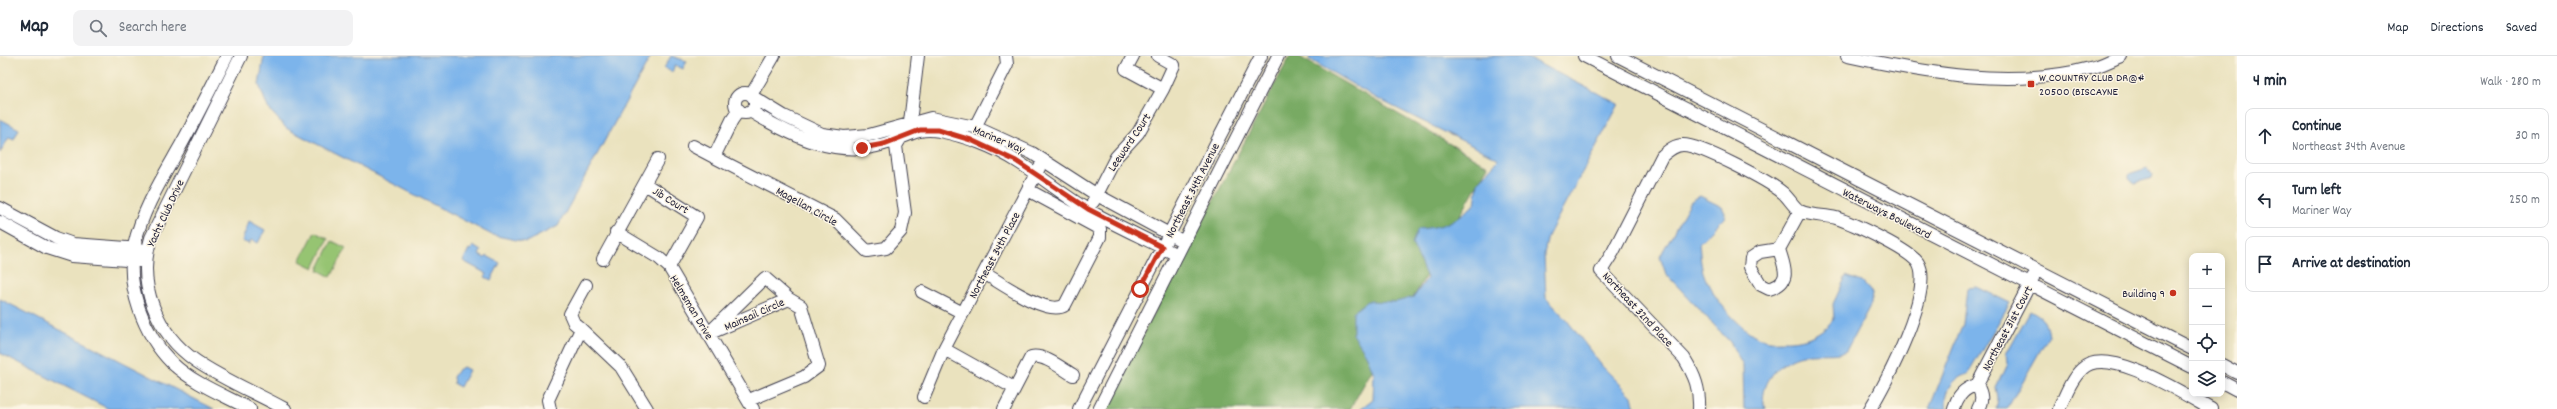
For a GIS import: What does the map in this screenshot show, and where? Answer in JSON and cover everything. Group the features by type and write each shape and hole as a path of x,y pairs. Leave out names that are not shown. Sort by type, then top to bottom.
{"street":[{"name":"Yacht Club Drive","path":"227,56 145,214 133,248 133,278 139,307 151,336 172,363 195,380 250,409"},
{"name":"Yacht Club Drive","path":"241,56 160,219 146,256 149,296 154,311 184,351 212,371 285,409"},
{"path":"714,157 732,120 754,105 752,96 774,56"},
{"name":"Magellan Circle","path":"693,146 835,219 867,251 886,248 901,231 905,213 896,146 910,122 918,56"},
{"path":"975,127 1007,64 1006,56"},
{"path":"1133,56 1126,69 1163,89"},
{"name":"Leeward Court","path":"1088,209 1116,157 1138,133 1163,89 1174,65 1158,56"},
{"name":"Northeast 34th Avenue","path":"1079,409 1261,56"},
{"name":"Northeast 34th Avenue","path":"1099,409 1278,56"},
{"name":"Waterways Boulevard","path":"1584,56 2189,365"},
{"name":"Waterways Boulevard","path":"1618,56 2189,347"},
{"path":"1847,56 1949,75 2041,76 2091,68 2121,56"},
{"path":"744,111 735,104 737,97 743,93 752,96"},
{"name":"Mariner Way","path":"752,96 784,116 822,134 844,137 869,135 910,122 931,118 975,127 1002,138 1043,160 1096,196 1184,242"},
{"name":"Mariner Way","path":"744,111 807,140 837,149 862,148 884,144 920,130 938,130 971,140 1016,161 1088,209 1177,255"},
{"name":"Northeast 32nd Place","path":"1699,409 1700,391 1694,374 1684,358 1601,271 1613,252 1662,156 1671,148 1683,145 1697,148 1759,177 1783,193 1800,211"},
{"path":"644,184 658,159"},
{"name":"Northeast 34th Place","path":"924,398 944,349 1043,160"},
{"name":"Jib Court","path":"603,259 616,232 644,184 697,217 669,267"},
{"path":"984,273 1047,308 1059,309 1066,305 1100,236 1100,229 1028,190"},
{"path":"0,208 56,238 72,250 133,248 146,256"},
{"path":"1778,249 1800,211 1837,219 1881,239 1908,254 1918,263 1922,288 1912,319 1897,362 1870,409"},
{"path":"0,222 47,248 72,250 133,261 146,256"},
{"name":"Helmsman Drive","path":"616,232 659,258 669,267 751,406"},
{"name":"Northeast 31st Court","path":"1954,409 1961,393 1969,387 1977,385 2038,270"},
{"path":"708,334 765,278 789,298"},
{"path":"586,285 570,314 574,323 621,367 647,409"},
{"path":"922,292 963,313"},
{"name":"Mainsail Circle","path":"708,334 789,298 801,306 819,366 804,377 751,406"},
{"path":"550,409 548,400 581,330"},
{"path":"944,349 1014,388"},
{"path":"1004,409 1031,357 1035,356 1073,375"},
{"path":"2059,409 2082,368 2100,361 2119,363 2211,409"},
{"path":"2225,366 2237,372"},
{"path":"2225,384 2237,390"},
{"name":"Northeast 31st Court","path":"1977,385 1981,393 1982,402 1978,409"}],"green space":[{"path":"1290,56 1298,56 1488,166 1350,409 1103,409"},
{"path":"315,232 328,239 314,268 300,261"},
{"path":"332,241 346,248 331,277 318,270"}],"water":[{"path":"264,56 651,56 558,226 526,242 492,235 286,128 268,108 259,85"},
{"path":"671,56 687,61 683,69 675,65 672,72 664,68"},
{"path":"1310,56 1524,56 1619,104 1548,236 1544,254 1546,298 1566,319 1602,366 1632,396 1635,409 1360,409 1373,399 1374,374 1366,354 1353,334 1353,312 1367,301 1396,302 1414,297 1427,278 1412,243 1418,229 1435,227 1449,222 1475,204 1478,183 1499,159 1378,99 1309,59"},
{"path":"0,119 19,129 14,139 9,137 0,153"},
{"path":"2147,168 2153,174 2152,178 2135,183 2129,178 2129,174"},
{"path":"1700,196 1722,207 1725,213 1724,218 1699,243 1701,265 1705,278 1717,299 1725,309 1734,319 1753,334 1767,341 1791,341 1805,339 1817,333 1829,325 1834,319 1833,304 1846,276 1862,282 1872,293 1871,304 1846,351 1838,353 1803,355 1794,357 1786,362 1772,374 1767,382 1763,400 1765,409 1744,409 1743,366 1730,342 1666,274 1660,257 1691,201"},
{"path":"249,221 265,230 258,243 251,240 249,244 242,241"},
{"path":"473,246 481,251 479,255 485,258 487,256 500,263 491,280 485,277 487,274 463,261 469,249 471,250"},
{"path":"1977,287 2010,303 1968,374 1957,379 1950,387 1946,397 1947,409 1929,409 1963,324 1967,288"},
{"path":"0,299 214,409 109,409 0,353"},
{"path":"2030,311 2044,321 2047,328 2048,337 2007,409 1996,409 1998,399 1996,387 2007,364 2006,354"},
{"path":"463,367 469,370 460,387 454,384 453,377 457,371"}],"place":[{"name":"W COUNTRY CLUB DR@# 20500 (BISCAYNE","path":"2031,84"},
{"name":"Building 9","path":"2173,293"}],"route":[{"path":"862,148 884,144 920,130 938,130 971,140 1016,161 1088,209 1162,247 1140,289"}]}
